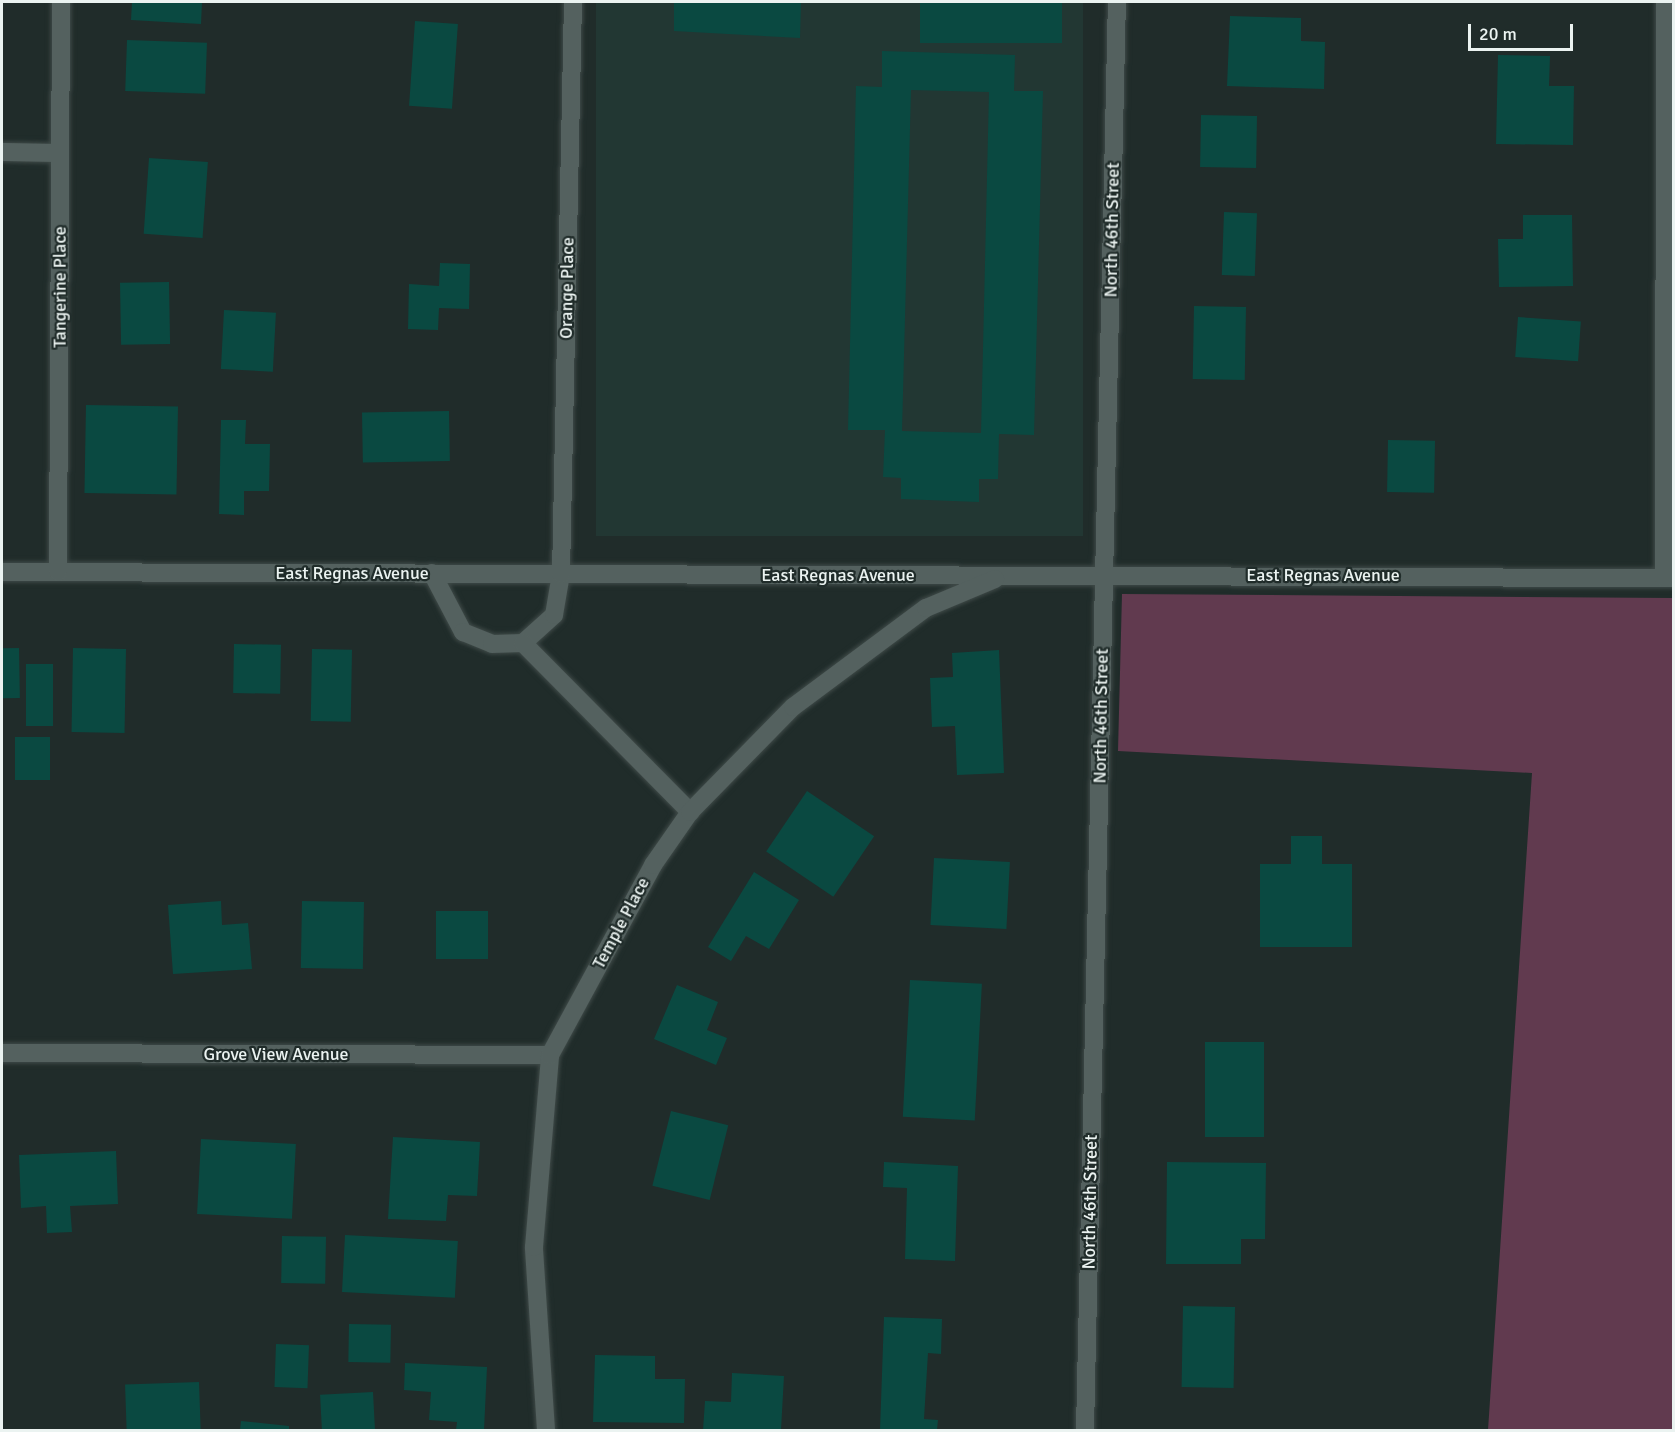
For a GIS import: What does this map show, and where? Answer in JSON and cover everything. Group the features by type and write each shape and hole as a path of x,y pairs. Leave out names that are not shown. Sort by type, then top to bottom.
{"street":[{"name":"Tangerine Place","path":"58,572 62,2"},
{"name":"Orange Place","path":"523,643 554,615 561,574 573,2"},
{"name":"North 46th Street","path":"1085,1431 1117,2"},
{"path":"1665,2 1669,578"},
{"path":"2,152 60,153"},
{"name":"East Regnas Avenue","path":"2,572 1002,576 1104,574 1669,578"},
{"path":"432,573 463,632 492,644 523,643 690,812"},
{"name":"Temple Place","path":"546,1431 534,1247 550,1055 653,865 690,812 793,707 926,609 1002,576"},
{"name":"Grove View Avenue","path":"2,1053 550,1055"}],"shaded area":[{"path":"596,2 1083,2 1083,536 596,536"},
{"path":"1122,594 1673,598 1673,1430 1488,1430 1532,773 1118,751"}],"building":[{"path":"132,2 202,2 201,24 131,20"},
{"path":"674,2 801,2 800,38 674,31"},
{"path":"920,2 1062,2 1062,43 920,43"},
{"path":"1230,16 1301,18 1301,41 1325,42 1324,89 1227,86"},
{"path":"415,21 458,24 452,109 409,106"},
{"path":"127,40 207,43 205,94 125,91"},
{"path":"882,51 1015,55 1014,91 1043,91 1034,435 999,434 998,479 979,479 979,502 901,499 901,478 883,477 885,430 848,430 856,86 882,87","holes":["911,90 989,92 981,433 902,431"]},
{"path":"1498,55 1550,56 1549,86 1574,86 1573,145 1496,144"},
{"path":"1201,115 1257,116 1256,168 1200,167"},
{"path":"149,158 208,162 203,238 144,234"},
{"path":"1224,212 1257,213 1255,276 1222,275"},
{"path":"1523,215 1572,215 1573,286 1499,287 1498,239 1523,239"},
{"path":"440,263 470,264 469,309 439,308 438,330 408,329 409,284 439,286"},
{"path":"169,282 170,344 121,345 120,283"},
{"path":"1194,306 1246,307 1245,380 1193,379"},
{"path":"224,310 276,313 273,372 221,369"},
{"path":"1518,317 1581,321 1578,361 1515,357"},
{"path":"86,405 178,407 176,495 84,493"},
{"path":"449,411 450,461 363,463 362,413"},
{"path":"221,420 246,420 245,444 270,444 269,491 244,491 244,515 219,514"},
{"path":"1388,440 1435,441 1434,493 1387,492"},
{"path":"234,644 281,645 280,694 233,693"},
{"path":"2,648 19,648 20,698 3,698"},
{"path":"73,648 126,649 125,733 72,732"},
{"path":"312,649 352,650 351,722 311,721"},
{"path":"999,650 1004,773 957,775 955,726 932,727 930,678 953,677 952,653"},
{"path":"26,664 53,664 53,726 26,726"},
{"path":"15,737 50,737 50,780 15,780"},
{"path":"807,791 874,836 833,897 766,852"},
{"path":"1291,836 1322,836 1322,864 1352,864 1352,947 1260,947 1260,864 1291,864"},
{"path":"934,858 1010,862 1006,929 930,925"},
{"path":"754,872 799,900 769,949 746,936 731,961 708,947"},
{"path":"221,901 222,925 248,923 252,969 173,974 168,905"},
{"path":"302,901 364,902 363,969 301,968"},
{"path":"436,911 488,911 488,959 436,959"},
{"path":"910,980 982,984 975,1121 903,1117"},
{"path":"677,985 718,1002 707,1030 727,1038 716,1065 654,1039"},
{"path":"1205,1042 1264,1042 1264,1137 1205,1137"},
{"path":"671,1111 728,1125 710,1200 652,1186"},
{"path":"393,1137 480,1142 477,1196 448,1195 446,1221 388,1219"},
{"path":"201,1139 296,1144 292,1219 197,1214"},
{"path":"116,1151 118,1204 70,1206 72,1232 47,1233 46,1206 21,1208 19,1155"},
{"path":"884,1162 958,1166 955,1261 905,1259 907,1188 883,1187"},
{"path":"1167,1162 1266,1163 1265,1239 1241,1239 1241,1264 1166,1264"},
{"path":"345,1235 458,1241 455,1298 342,1292"},
{"path":"282,1236 326,1237 325,1284 281,1283"},
{"path":"1183,1306 1235,1307 1234,1388 1182,1387"},
{"path":"884,1317 942,1319 941,1354 928,1353 924,1419 938,1420 937,1430 880,1430"},
{"path":"349,1324 391,1325 390,1363 348,1362"},
{"path":"276,1344 309,1345 307,1388 274,1387"},
{"path":"595,1355 655,1356 655,1379 685,1379 684,1423 593,1422"},
{"path":"405,1363 487,1367 484,1430 456,1430 457,1422 429,1420 431,1392 404,1390"},
{"path":"732,1373 784,1376 781,1430 703,1430 705,1401 731,1402"},
{"path":"199,1382 201,1430 127,1430 125,1385"},
{"path":"373,1392 375,1430 322,1430 320,1395"},
{"path":"241,1421 289,1426 289,1430 240,1430"}]}
